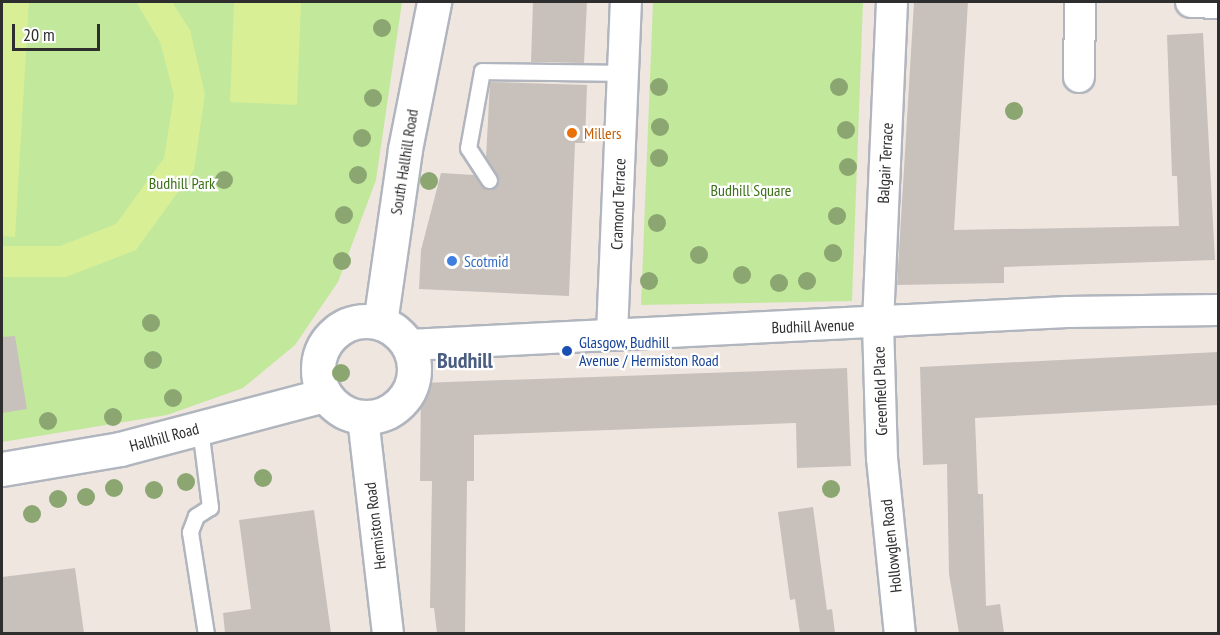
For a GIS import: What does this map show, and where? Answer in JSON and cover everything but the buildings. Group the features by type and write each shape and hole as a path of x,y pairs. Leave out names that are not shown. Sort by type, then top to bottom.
{"street":[{"name":"South Hallhill Road","path":"380,323 405,149 434,2"},
{"name":"Cramond Terrace","path":"612,334 627,2"},
{"name":"Balgair Terrace","path":"878,324 892,2"},
{"path":"1079,77 1080,2"},
{"path":"1191,2 1218,3"},
{"name":"Budhill Avenue","path":"408,345 612,334 878,324 1067,312 1218,310"},
{"path":"380,323 395,330 408,345 415,370 405,399 385,415 363,418 345,413 324,395 317,373 325,342 349,324 380,323"},
{"name":"Greenfield Place","path":"878,324 882,458"},
{"name":"Hallhill Road","path":"2,469 120,449 324,395"},
{"name":"Hermiston Road","path":"363,418 388,633"},
{"name":"Hollowglen Road","path":"882,458 900,633"}],"lane":[{"path":"489,180 468,148 482,71 623,73"},
{"path":"200,428 210,507 196,516 190,532 206,633"}],"green space":[{"name":"Budhill Park","path":"2,2 402,2 376,180 338,282 295,345 243,388 167,415 2,442"},
{"path":"2,2 29,2 15,237 2,236"},
{"path":"136,2 172,2 190,30 205,94 194,170 136,250 66,277 2,277 2,246 60,246 116,224 164,158 174,95 160,42"},
{"path":"234,2 301,2 297,105 230,102"},
{"name":"Budhill Square","path":"653,2 863,2 852,301 641,305"}],"place":[{"name":"Millers","path":"572,133"},
{"name":"Scotmid","path":"452,261"},
{"name":"Glasgow, Budhill Avenue / Hermiston Road","path":"567,351"}],"district":[{"name":"Budhill","path":"465,361"}]}
